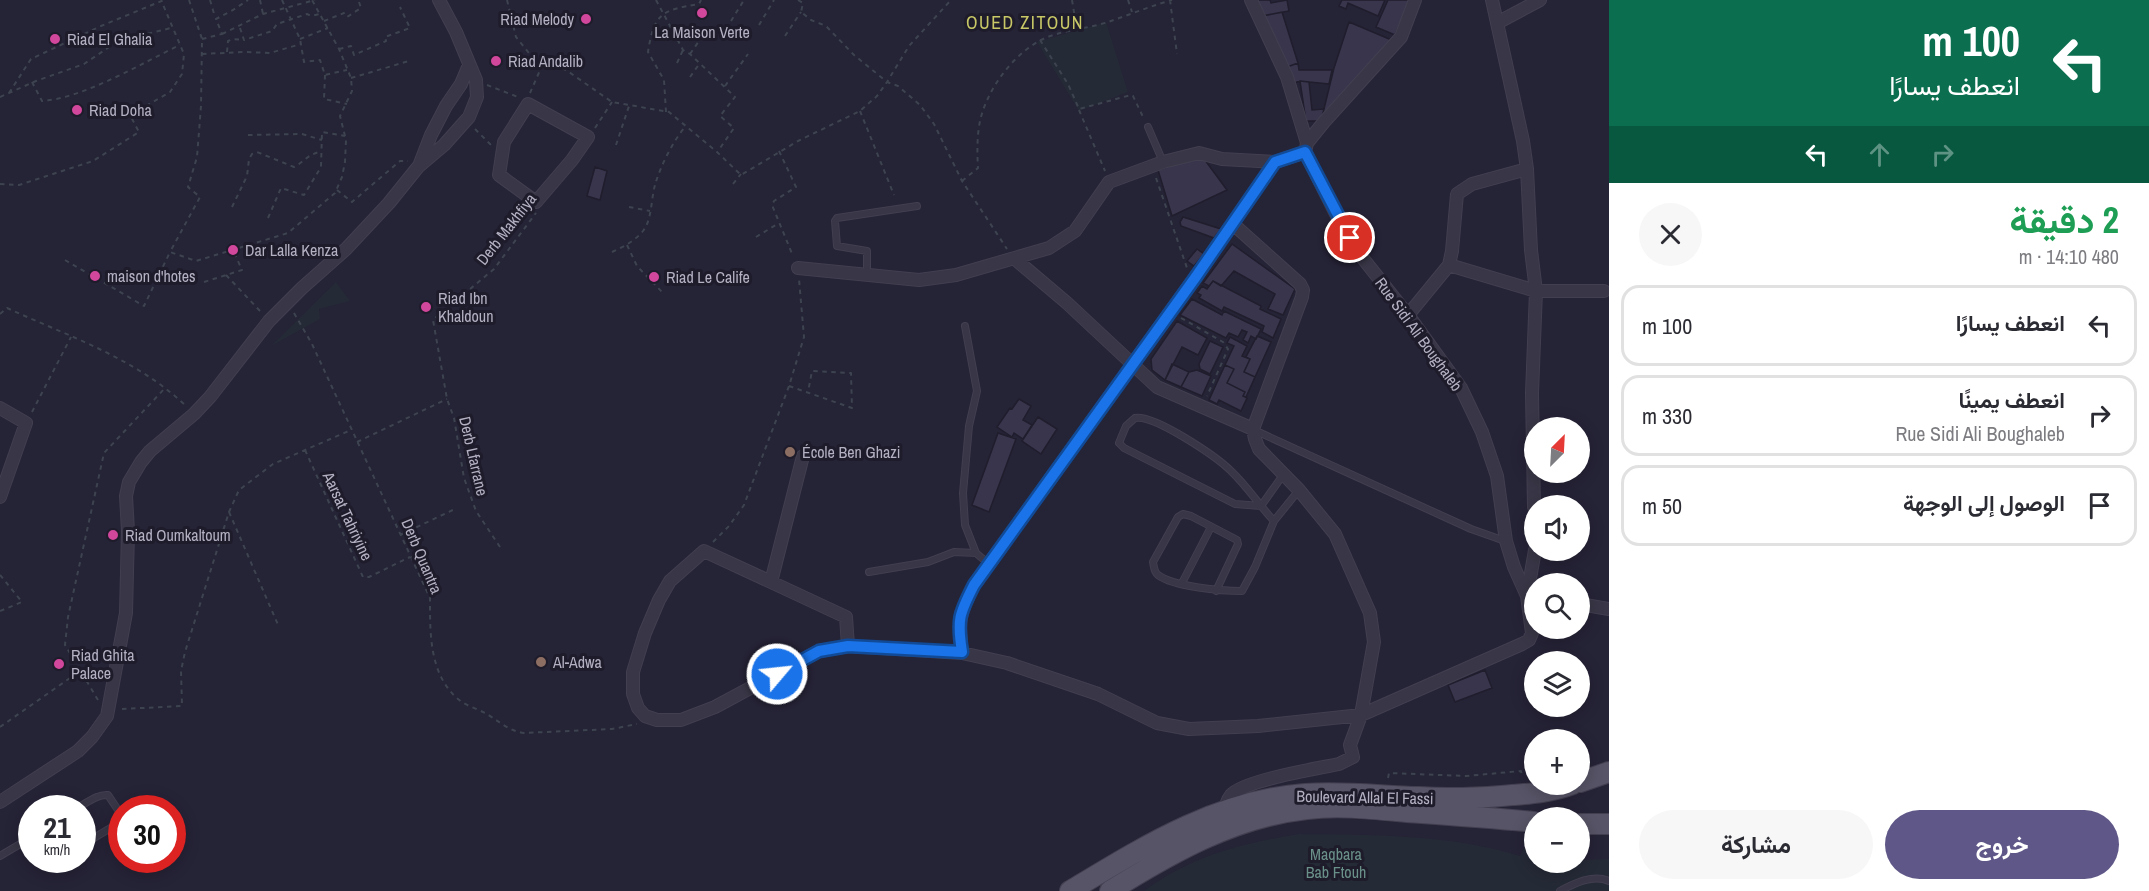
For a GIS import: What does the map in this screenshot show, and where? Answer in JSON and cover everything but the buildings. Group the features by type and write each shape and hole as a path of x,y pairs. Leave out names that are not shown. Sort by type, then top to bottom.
{"main road":[{"path":"1590,779 1609,772"},
{"name":"Boulevard Allal El Fassi","path":"1110,891 1228,819 1279,797 1344,794 1467,799 1524,795"},
{"name":"Boulevard Allal El Fassi","path":"1070,891 1141,848 1185,826 1228,819 1307,809 1344,807 1524,821"},
{"path":"1590,824 1609,824"}],"street":[{"path":"0,802 78,751 92,737 109,713 126,613 128,531 126,496 129,482 141,462 150,451 194,414 270,321 346,249 389,203 418,167 470,117 477,97 474,72 439,0"},
{"name":"Rue Sidi Ali Boughaleb","path":"1251,0 1287,77 1306,148 1339,220 1361,256 1408,315 1461,388 1482,432 1497,476 1506,541 1514,567 1524,585"},
{"path":"798,268 919,280 956,275 1049,248 1076,231 1109,182 1158,164 1199,153 1222,159 1275,162 1306,148 1324,122 1401,37 1415,0"},
{"path":"1492,0 1527,169 1531,250 1536,291 1532,393 1534,495"},
{"path":"1497,23 1540,0"},
{"path":"418,167 431,135 461,84 469,65"},
{"path":"462,124 452,123 446,116 447,107 458,99 463,100 467,103 470,112"},
{"path":"528,104 546,115 588,137 572,160 536,202 499,175 504,142 528,104"},
{"path":"962,652 958,625 962,608 974,585 1134,364 1275,162"},
{"path":"1408,315 1449,264 1457,194 1472,184 1527,169"},
{"path":"1228,819 1231,796 1245,787 1339,764 1353,757 1350,745 1361,715 1374,642 1370,613 1335,534 1299,490 1259,449 1255,439 1253,429 1303,290 1300,284 1233,224"},
{"path":"1015,259 1157,387 1253,429"},
{"path":"1449,264 1536,291 1604,291"},
{"path":"0,408 26,423 0,497"},
{"path":"771,582 803,456"},
{"path":"848,646 846,617 704,551 670,581 659,600 645,633 633,672 633,694 638,708 645,716 657,720 681,720 715,707 819,651 848,646 962,652 1007,663 1098,694 1157,723 1189,729 1258,726 1361,715 1522,645 1529,639"},
{"path":"1590,606 1609,609"}],"lane":[{"path":"1148,127 1158,164"},
{"path":"867,274 867,251 837,246 835,221 837,218 917,206"},
{"path":"965,326 977,391 969,426 964,503 965,525 976,553 989,564"},
{"path":"1261,506 1235,504 1124,448 1119,443 1126,426 1134,418 1147,419 1194,444 1231,471 1274,521"},
{"path":"1253,429 1471,529 1506,541"},
{"path":"1261,506 1283,475"},
{"path":"1216,591 1238,544 1237,540 1191,516 1183,514 1178,517 1154,562 1154,570 1158,575 1216,591 1242,591 1255,567 1274,521 1299,490"},
{"path":"1182,583 1211,527"},
{"path":"869,572 928,561 954,552 976,553"},
{"path":"0,856 18,845"},
{"path":"1560,891 1592,878 1609,881"}],"path":[{"path":"0,184 19,185 93,161 139,132 130,115 170,92 182,74 184,54 171,28 162,0 31,59 9,93"},
{"path":"65,260 144,306 200,198 188,188 196,157 201,106 202,54 202,39 189,0"},
{"path":"210,0 222,34"},
{"path":"216,19 248,0"},
{"path":"260,0 263,14"},
{"path":"282,0 300,39 304,62 320,60 325,75 324,99 347,104"},
{"path":"170,252 196,261 288,233 337,190 345,162 345,136 340,116 352,91 351,78 339,49 313,0 263,14 222,34 202,39"},
{"path":"324,21 344,13 347,17 361,8 359,2 363,0"},
{"path":"507,0 516,37 541,68"},
{"path":"657,0 683,50 735,97 720,116 734,128 717,152"},
{"path":"666,112 664,80 648,52 655,24 662,13 699,4 701,0"},
{"path":"731,21 744,0"},
{"path":"759,25 774,0"},
{"path":"785,36 801,12 803,3 798,0"},
{"path":"733,184 741,174 779,151 860,111 877,96 909,46 951,0"},
{"path":"1072,0 1077,30"},
{"path":"1128,0 1132,12"},
{"path":"962,181 978,168 980,120 993,89 1013,61 1040,40 1110,21 1171,0 1177,54"},
{"path":"339,49 351,46 354,55 410,27 400,7"},
{"path":"801,12 811,20 826,26 854,56 920,105 934,124 962,181 1015,259"},
{"path":"227,53 228,41 244,40 272,30 277,24 307,14 311,16 320,14"},
{"path":"239,27 244,40"},
{"path":"0,97 32,82 84,64 118,41 171,28"},
{"path":"300,39 328,28"},
{"path":"1040,40 1068,84 1109,182"},
{"path":"690,54 699,41"},
{"path":"202,54 270,53 301,44"},
{"path":"32,82 42,101 58,100 180,45"},
{"path":"677,63 683,50"},
{"path":"725,86 748,54"},
{"path":"351,78 410,61"},
{"path":"690,77 699,63"},
{"path":"526,100 541,68"},
{"path":"541,68 566,70 612,102 666,112 741,174"},
{"path":"325,75 347,70"},
{"path":"1079,109 1131,95 1148,127"},
{"path":"591,135 612,102"},
{"path":"616,145 629,106"},
{"path":"860,111 894,195"},
{"path":"612,252 627,245 644,230 662,164 677,136 686,127"},
{"path":"268,218 281,188 304,195 321,167 322,132 345,136"},
{"path":"248,135 302,134 322,140"},
{"path":"704,551 729,526 744,505 789,386 804,336 798,268 772,204 794,189 796,185 779,151"},
{"path":"232,207 247,176 249,159 252,154 257,152 294,167 301,164 308,155 321,152"},
{"path":"337,190 352,202 400,162 409,161 418,167"},
{"path":"1158,164 1184,266 1195,278"},
{"path":"629,207 650,211"},
{"name":"Derb Makhfiya","path":"447,399 433,320 494,269 538,209"},
{"path":"756,237 779,223"},
{"path":"627,245 637,266 662,291"},
{"path":"204,282 242,270 233,250"},
{"path":"226,275 270,321"},
{"name":"Derb Quantra","path":"288,302 312,344 430,598 430,641 435,663 447,685 459,700 488,715 513,732 612,729 657,720"},
{"path":"0,314 7,308 136,368 166,387 194,414"},
{"path":"1170,312 1223,342 1228,349 1201,407"},
{"path":"26,423 71,337"},
{"path":"789,386 808,393 852,408 851,373 812,370 808,393"},
{"path":"166,387 104,453 68,617 65,645 80,672 109,713 183,706 181,671 185,652 234,498 244,484 273,464 351,430"},
{"path":"357,442 447,399"},
{"name":"Derb Lfarrane","path":"447,399 454,418 464,478 476,511 500,547"},
{"name":"Aarsat Tahriyine","path":"305,450 363,577 369,577 411,557"},
{"path":"400,535 455,509"},
{"path":"229,512 279,627"},
{"path":"0,575 22,602 0,611"},
{"path":"0,726 80,672"},
{"path":"1388,782 1389,773 1466,776 1521,771 1524,780"}],"green space":[{"path":"1106,22 1128,92 1079,111 1037,42"},
{"path":"336,282 350,301 319,309 320,319 271,346"},
{"name":"Maqbara Bab Ftouh","path":"1299,834 1411,837 1466,843 1520,856 1524,848 1524,873 1590,873 1590,860 1609,859 1609,891 1144,891 1199,860 1258,842"}],"place":[{"name":"La Maison Verte","path":"702,13"},
{"name":"Riad Melody","path":"586,19"},
{"name":"Riad El Ghalia","path":"55,39"},
{"name":"Riad Andalib","path":"496,61"},
{"name":"Riad Doha","path":"77,110"},
{"name":"Dar Lalla Kenza","path":"233,250"},
{"name":"maison d'hotes","path":"95,276"},
{"name":"Riad Le Calife","path":"654,277"},
{"name":"Riad Ibn Khaldoun","path":"426,307"},
{"name":"École Ben Ghazi","path":"790,452"},
{"name":"Riad Oumkaltoum","path":"113,535"},
{"name":"Al-Adwa","path":"541,662"},
{"name":"Riad Ghita Palace","path":"59,664"}],"district":[{"name":"OUED ZITOUN","path":"1025,23"}],"route":[{"path":"777,674 819,651 848,646 962,652 958,625 962,608 974,585 1195,278 1275,162 1305,152 1350,238"}]}
